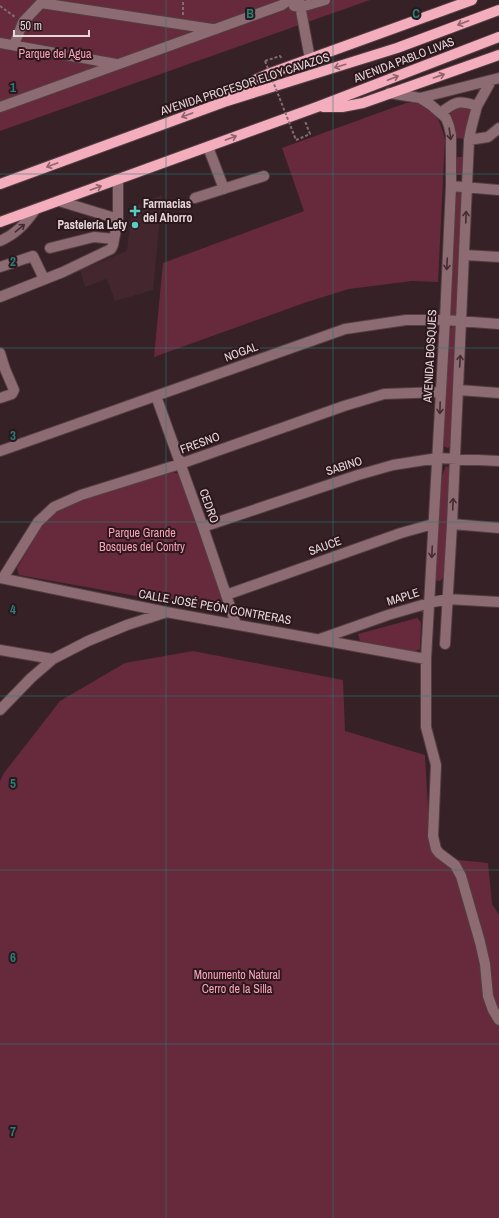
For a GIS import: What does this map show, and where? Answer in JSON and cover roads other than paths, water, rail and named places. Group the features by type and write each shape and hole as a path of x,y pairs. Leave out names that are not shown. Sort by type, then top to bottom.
{"main road":[{"path":"224,102 257,79 472,0"},
{"name":"AVENIDA PROFESOR ELOY CAVAZOS","path":"0,184 224,102 397,48 499,10"},
{"name":"AVENIDA PABLO LIVAS","path":"317,107 499,37"},
{"path":"0,222 317,107 342,107 363,102 499,55"}],"street":[{"path":"0,107 214,30 286,2 300,3 325,0"},
{"path":"14,46 23,22 41,3 214,30"},
{"path":"300,3 310,59"},
{"path":"0,43 117,65"},
{"path":"420,98 495,79"},
{"path":"445,644 459,390 469,140 477,106 495,79"},
{"name":"AVENIDA BOSQUES","path":"389,93 420,98 441,113 449,126 451,135 451,186 445,320 426,659 426,726 436,765 434,843 439,853 455,865 461,876 485,964 488,996 493,1010 499,1020"},
{"path":"441,113 456,102 466,102 477,106"},
{"path":"469,140 488,137 499,128"},
{"path":"208,147 224,189"},
{"path":"195,198 264,176"},
{"path":"0,297 63,272 111,249 118,219 118,180"},
{"path":"451,186 499,190"},
{"path":"59,201 118,219"},
{"path":"0,241 10,236 25,224 35,210"},
{"path":"50,248 94,237 114,239"},
{"path":"465,255 499,257"},
{"path":"0,267 33,256 44,279"},
{"name":"NOGAL","path":"0,451 345,329 406,320 445,320 499,324"},
{"path":"0,353 14,390 12,394 0,398"},
{"path":"459,390 499,394"},
{"name":"FRESNO","path":"2,578 38,522 54,507 81,495 180,464 344,406 384,394 441,392"},
{"name":"CEDRO","path":"156,396 236,624"},
{"name":"SABINO","path":"203,527 358,475 393,465 438,458 499,461"},
{"name":"SAUCE","path":"226,595 401,533 433,524"},
{"path":"452,524 499,528"},
{"name":"CALLE JOSÉ PEÓN CONTRERAS","path":"2,578 166,612 426,659"},
{"name":"MAPLE","path":"318,640 388,615 447,599 499,602"},
{"path":"0,710 31,678 53,659 127,625 166,612"},
{"path":"0,650 53,659"}],"place":[{"name":"Farmacias del Ahorro","path":"135,211"},
{"name":"Pastelería Lety","path":"135,225"}],"park label":[{"name":"Parque del Agua","path":"55,54"},
{"name":"Parque Grande Bosques del Contry","path":"142,540"},
{"name":"Monumento Natural Cerro de la Silla","path":"237,982"}]}
